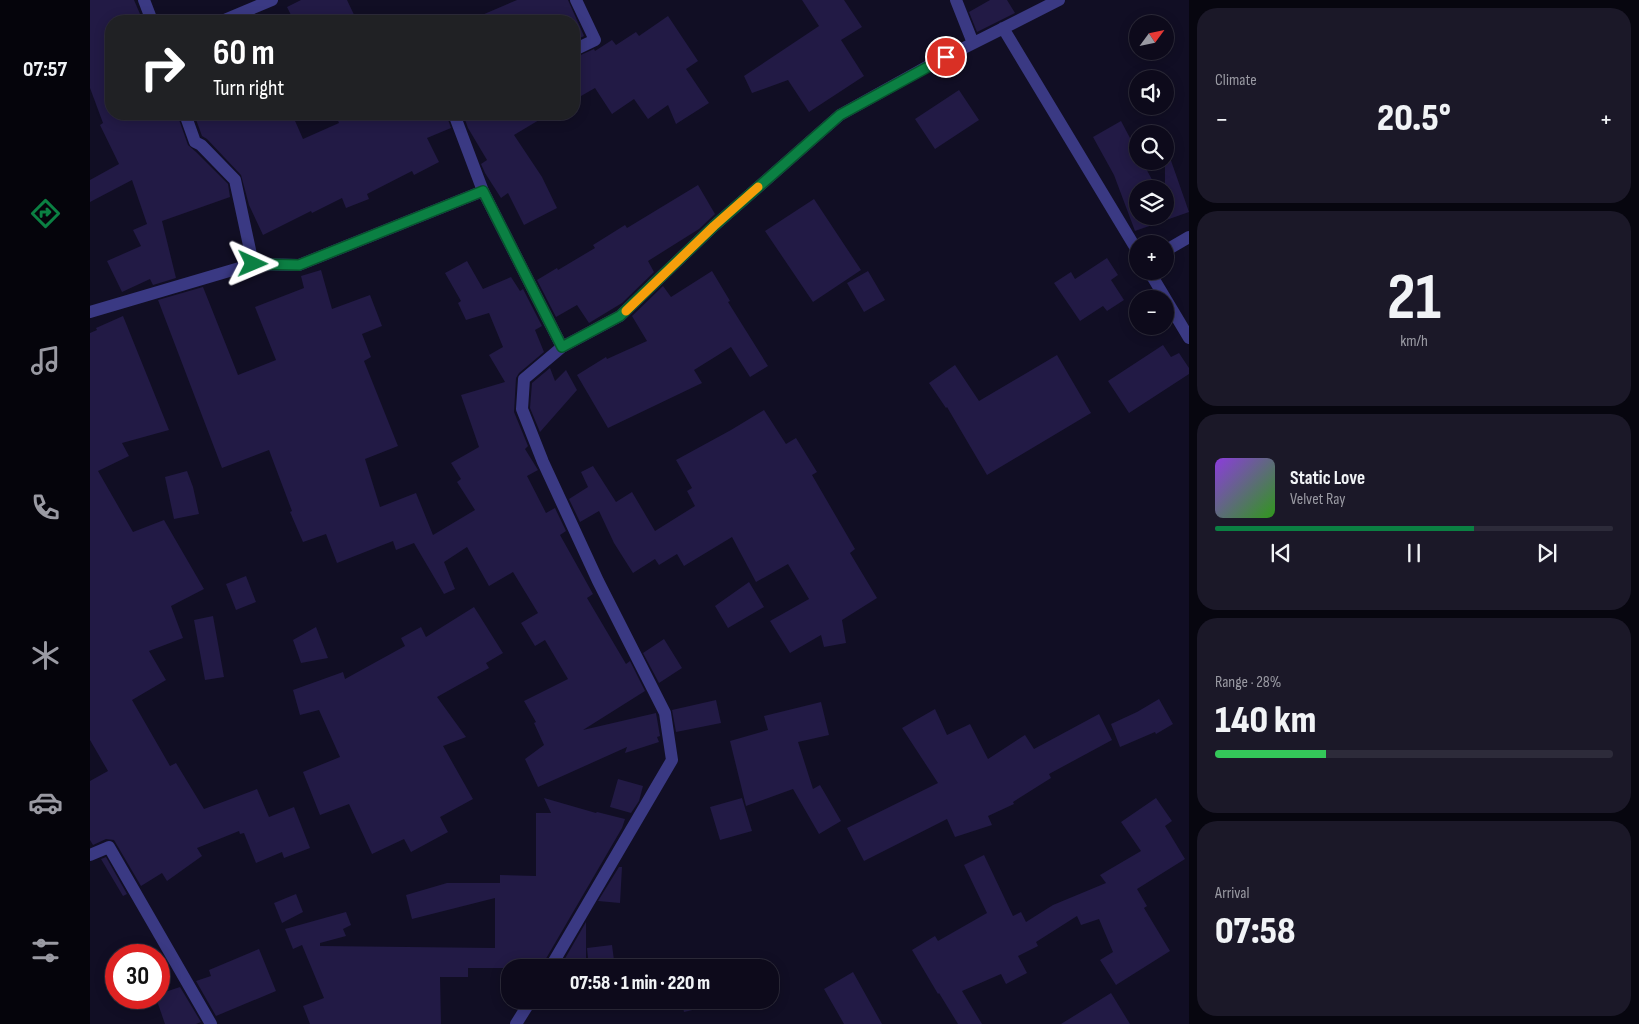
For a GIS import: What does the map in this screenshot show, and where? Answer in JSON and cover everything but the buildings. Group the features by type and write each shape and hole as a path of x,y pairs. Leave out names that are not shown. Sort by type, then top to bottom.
{"street":[{"path":"144,0 150,15"},
{"path":"236,15 272,0"},
{"path":"576,0 595,40 580,47"},
{"path":"956,0 973,43"},
{"path":"555,959 672,760 665,712 598,581 543,462 522,409 524,379 562,347 620,316 714,226 840,115 932,64 1059,0"},
{"path":"1003,28 1129,237"},
{"path":"187,120 195,142 201,145 235,180 253,264"},
{"path":"456,120 483,191 562,347"},
{"path":"90,312 253,264 299,265 483,191"},
{"path":"1174,246 1189,237"},
{"path":"1154,280 1189,338"},
{"path":"90,855 109,847 211,1024"},
{"path":"516,1024 525,1009"}],"slow traffic":[{"path":"626,311 714,226 758,187"}],"route":[{"path":"253,264 299,265 483,191 562,347 620,316 714,226 840,115 946,57"}]}
